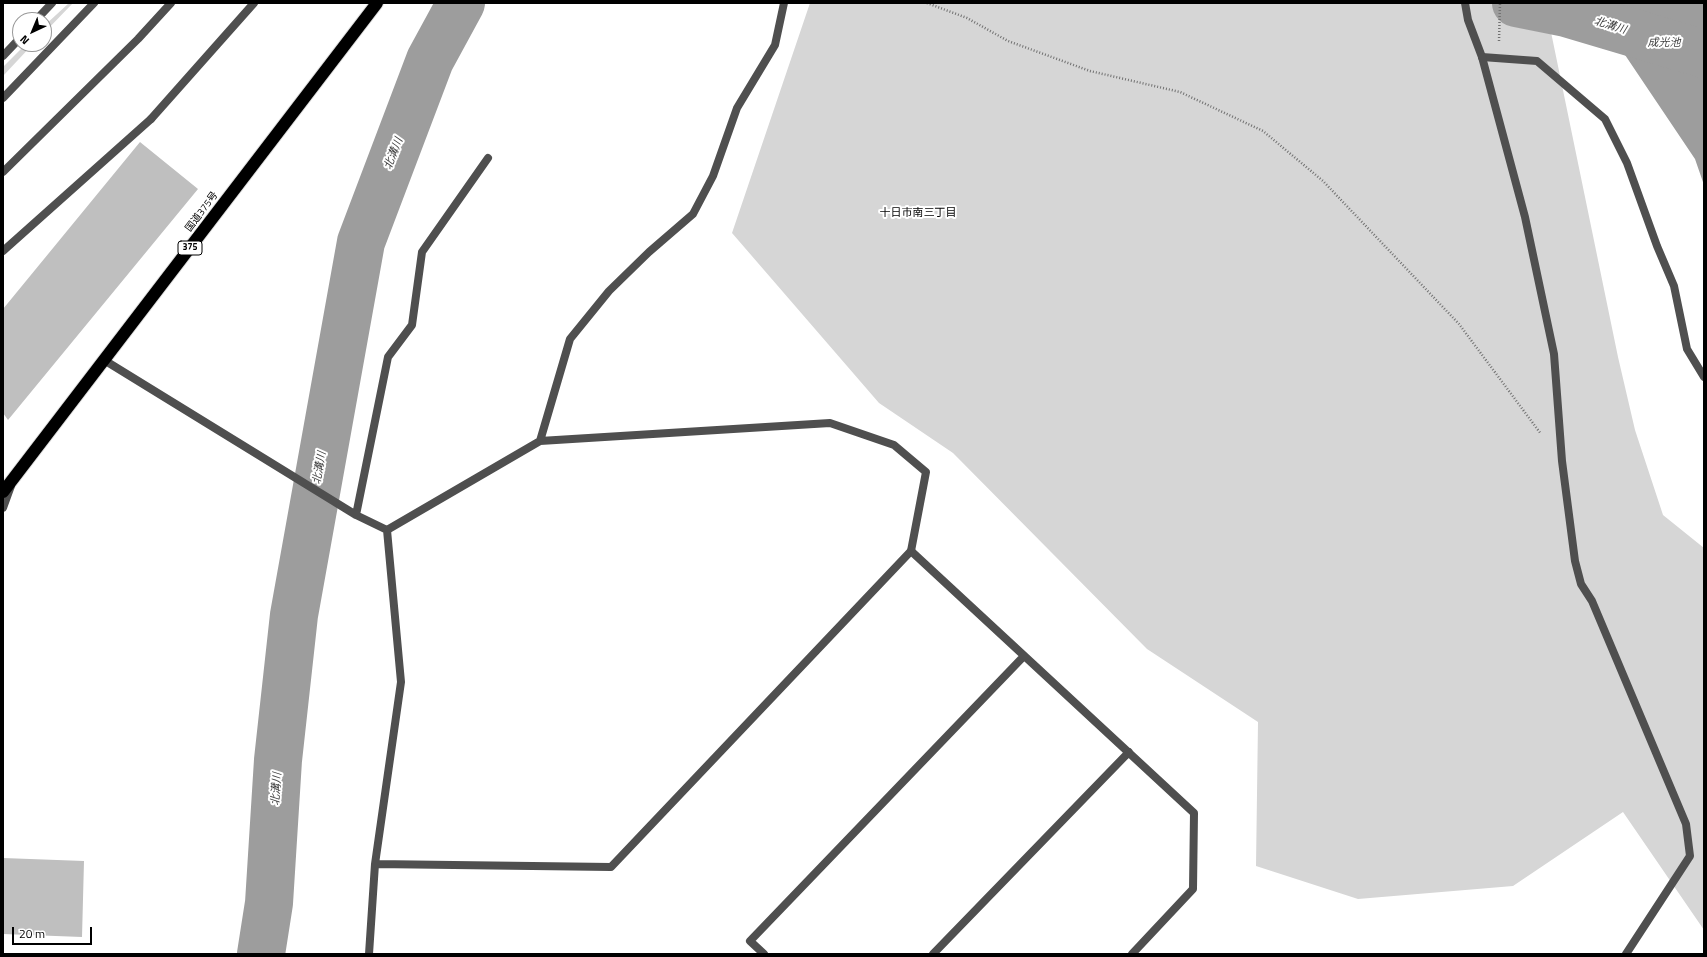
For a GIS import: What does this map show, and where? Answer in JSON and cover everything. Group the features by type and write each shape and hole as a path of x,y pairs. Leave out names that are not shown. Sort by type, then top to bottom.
{"highway":[{"name":"国道375号","path":"3,492 377,3"}],"street":[{"path":"44,12 52,3"},
{"path":"3,98 94,3"},
{"path":"3,172 138,39 171,3"},
{"path":"3,251 151,119 254,3"},
{"path":"540,441 570,339 609,291 649,252 693,214 713,176 737,108 775,46 784,3"},
{"path":"1465,3 1468,20 1482,57 1525,217 1552,346 1562,462 1575,562 1581,584 1598,616 1686,824 1690,856 1626,954"},
{"path":"3,56 12,46"},
{"path":"1482,57 1537,61 1605,119 1627,164 1657,246 1674,286 1687,349 1704,377"},
{"path":"356,515 388,357 412,325 422,252 488,158"},
{"path":"104,360 356,515 387,530"},
{"path":"375,864 611,867 911,551 926,472 894,444 830,423 540,441 387,530"},
{"path":"3,508 14,478"},
{"path":"369,954 375,864 401,682 387,530"},
{"path":"911,551 1194,813 1194,889 1132,954"},
{"path":"764,954 750,941 1024,656"},
{"path":"933,954 1129,752"}],"path":[{"path":"927,3 967,18 1008,41 1090,71 1180,92 1263,131 1323,181 1459,324 1562,462"},
{"path":"1499,58 1500,3"}],"shaded area":[{"path":"69,3 73,3 52,25 52,19"},
{"path":"810,3 1545,3 1618,357 1635,430 1663,515 1704,548 1704,930 1623,812 1513,886 1358,899 1256,866 1258,722 1147,649 953,453 879,403 732,233"},
{"path":"18,52 26,52 3,76 3,67"}],"water":[{"name":"成光池","path":"1539,3 1704,3 1704,185 1695,159 1619,46 1550,20"}],"building":[{"path":"140,142 198,189 8,420 3,413 3,309"},
{"path":"3,858 84,861 82,937 3,934"}],"waterway":[{"name":"北溝川","path":"261,954 269,903 278,760 294,615 361,242 430,60 461,3"},
{"name":"北溝川","path":"1516,3 1566,13 1704,54"}],"district":[{"name":"十日市南三丁目","path":"918,213"}]}
